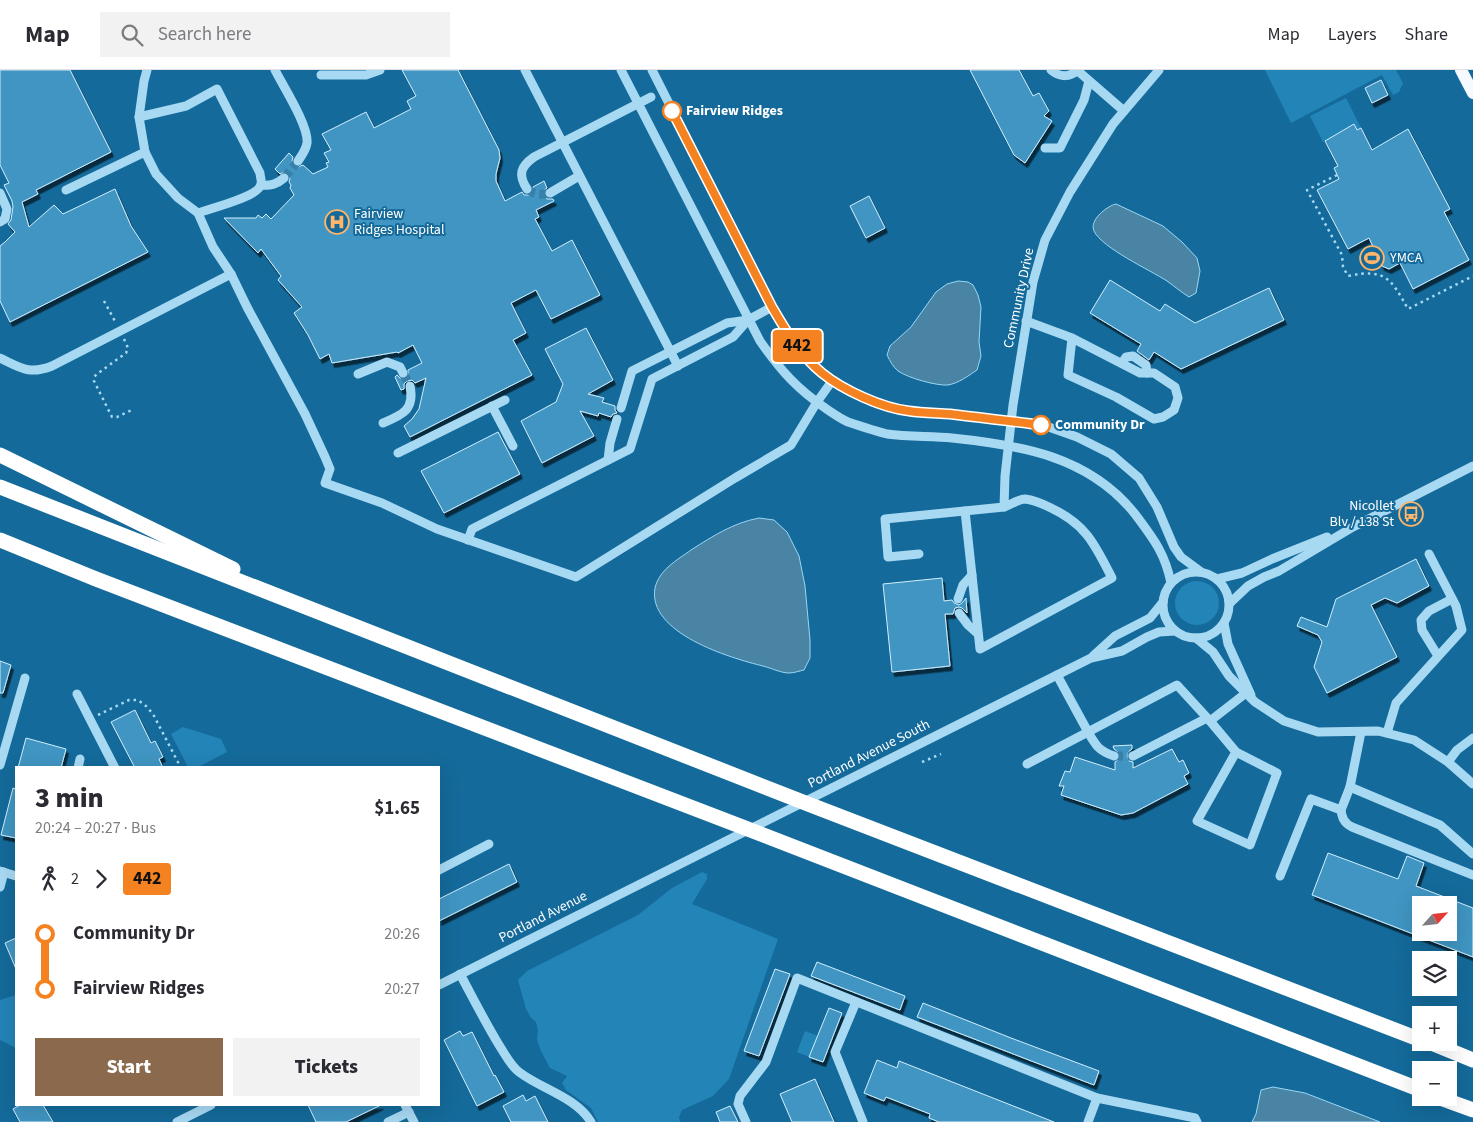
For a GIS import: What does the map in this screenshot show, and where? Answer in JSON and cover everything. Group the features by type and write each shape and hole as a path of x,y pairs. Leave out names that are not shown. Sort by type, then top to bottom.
{"highway":[{"path":"0,455 331,616"},
{"path":"0,488 1412,1037"},
{"path":"0,540 96,579 1412,1087"},
{"path":"0,550 96,579"},
{"path":"1451,1051 1473,1060"},
{"path":"1457,1104 1473,1110"}],"main road":[{"path":"1461,70 1473,93"}],"street":[{"path":"147,70 140,117 145,152 156,174 178,198 198,213 213,247 231,274 246,307 305,414 326,457 330,469 325,483 382,503 437,529 576,577 792,445 832,380"},
{"path":"275,70 305,128 307,142 304,152 298,161"},
{"path":"321,75 366,76 380,70"},
{"path":"525,70 678,366"},
{"path":"621,70 748,320 777,366 797,387 846,421 887,434 952,438 1008,446 1048,455 1078,467 1106,485 1130,507 1162,553 1171,583"},
{"path":"652,70 772,307 802,353 821,372 872,402 907,411 1043,425 1077,436 1111,454 1139,478 1157,507 1174,547 1181,557 1200,571 1217,579 1224,586 1228,594 1230,603 1224,623 1212,634 1196,638 1182,635 1175,631 1166,618 1163,602 1165,592 1179,576 1189,572 1200,571"},
{"path":"1051,70 1066,76 1078,70 1124,111"},
{"name":"Community Drive","path":"1004,508 1008,446 1026,321 1033,282 1045,240 1070,192 1113,124 1159,70"},
{"path":"1045,148 1060,148 1084,100 1089,81"},
{"path":"140,117 186,106 217,89 260,173 261,184 257,192 198,213"},
{"path":"527,190 521,176 522,169 527,162 650,97"},
{"path":"66,190 145,152"},
{"path":"550,192 579,176"},
{"path":"261,184 270,186 284,178"},
{"path":"0,193 8,209 5,219 0,222"},
{"path":"0,358 34,371 52,366 231,274"},
{"path":"468,540 472,529 630,449 652,379 733,337 748,320 772,307"},
{"path":"621,408 632,372 727,323 748,320"},
{"path":"1026,321 1072,338 1140,373 1154,373 1174,387 1178,398 1174,410 1163,417 1154,419 1116,397 1068,375 1072,338"},
{"path":"358,374 387,362 400,368 403,372"},
{"path":"383,423 402,415 408,408 412,394 410,386"},
{"path":"398,453 505,400"},
{"path":"492,406 513,446"},
{"path":"608,460 610,442 617,419"},
{"path":"1230,603 1248,586 1279,571 1353,527 1473,466"},
{"path":"919,554 888,557 885,519 965,511 1004,508 1024,499 1040,502 1062,513 1082,528 1094,543 1112,578 980,649 965,511"},
{"path":"1217,579 1242,573 1353,527"},
{"path":"1387,734 1396,703 1462,630 1456,606 1429,554"},
{"path":"958,599 963,585 972,575"},
{"path":"1438,656 1422,630 1421,620 1429,611 1452,599"},
{"name":"Portland Avenue South","path":"1091,658 1115,636 1150,618 1163,602"},
{"path":"959,613 978,634"},
{"path":"1224,623 1228,644 1255,702"},
{"name":"Portland Avenue South","path":"660,874 1091,658 1122,651 1159,632 1175,631"},
{"path":"1196,638 1213,652 1229,676 1255,702 1284,721 1318,732 1378,731 1414,740 1448,762 1473,784"},
{"path":"1057,675 1096,746 1104,753 1114,756"},
{"path":"0,765 25,678"},
{"path":"1027,764 1177,685 1236,752 1277,773 1250,845 1197,821 1236,752"},
{"path":"1133,756 1208,720 1246,693"},
{"path":"77,694 114,766"},
{"path":"1361,732 1350,787 1341,810 1342,818 1346,824 1473,875"},
{"path":"1448,762 1457,750 1473,738"},
{"path":"1350,787 1440,825 1473,854"},
{"path":"1280,876 1311,800 1341,810"},
{"path":"440,869 489,844"},
{"path":"0,887 2,872 15,876"},
{"name":"Portland Avenue","path":"440,984 660,874"},
{"path":"460,974 510,1063 519,1072 560,1095 586,1115 590,1122"},
{"path":"746,1122 738,1104 740,1096 766,1062 797,978 1098,1098 1195,1118 1197,1122"},
{"path":"856,1002 835,1052 864,1122"},
{"path":"1088,1122 1098,1098"},
{"path":"177,1122 209,1106"},
{"path":"388,1122 407,1108 414,1122"}],"path":[{"path":"1337,175 1307,190 1342,255 1343,267 1348,276 1368,273 1388,279 1397,289 1408,310 1473,276"},
{"path":"104,301 128,348 126,352 97,374 94,377 94,381 112,417 117,418 134,409"},
{"path":"90,719 128,700 138,700 153,714 180,766"},
{"path":"922,762 941,754"}],"shaded area":[{"path":"1265,70 1396,70 1403,83 1399,92 1393,95 1382,75 1291,123"},
{"path":"1346,98 1361,128 1357,130 1354,125 1323,142 1310,116"},
{"path":"1116,204 1163,226 1197,258 1200,271 1196,293 1189,297 1167,281 1116,251 1099,238 1093,227 1096,218"},
{"path":"958,281 968,282 973,285 981,307 979,342 981,356 977,370 960,381 948,385 923,381 898,371 887,355 890,346 911,327 936,292 947,284"},
{"path":"759,518 774,520 787,532 799,556 805,586 810,640 810,658 804,670 791,673 783,672 712,650 677,630 664,618 656,604 655,588 657,582 669,566 707,540 740,523"},
{"path":"1197,581 1209,585 1215,591 1219,603 1215,615 1209,621 1197,625 1185,621 1179,615 1175,603 1179,591 1185,585"},
{"path":"183,727 221,739 227,752 200,766 187,766 171,734"},
{"path":"702,872 707,874 707,879 692,904 778,939 729,1079 713,1096 682,1110 679,1117 680,1122 598,1122 591,1108 566,1090 562,1083 567,1076 550,1068 537,1040 538,1030 536,1022 531,1018 526,1009 518,980 527,971 638,915 672,888"},
{"path":"15,995 15,1048 0,1040 0,1000"},
{"path":"805,1031 818,1036 809,1057 797,1052"},
{"path":"1273,1087 1305,1093 1380,1122 1252,1122 1256,1114 1261,1090"}],"building":[{"path":"0,70 70,70 111,152 36,190 38,194 22,202 29,227 54,205 63,214 115,189 131,226 148,252 10,322 0,301 0,246 15,232 8,224 11,220 13,207 4,185 9,183 0,165"},
{"path":"402,70 458,70 499,150 500,158 496,181 505,201 522,192 524,195 530,195 533,192 533,187 544,181 547,188 544,190 544,196 554,201 536,210 539,217 535,219 552,251 572,240 600,295 551,319 536,290 511,303 526,333 513,340 532,375 410,437 404,426 419,409 426,378 415,383 412,380 407,381 404,384 404,389 401,390 395,377 397,375 405,379 408,376 408,370 422,363 413,345 398,353 332,363 329,354 320,359 294,313 302,307 278,280 281,276 261,249 258,253 224,218 256,218 258,215 262,218 266,214 271,219 294,195 290,188 289,175 284,172 280,174 275,169 289,153 293,157 294,166 303,165 313,174 328,167 326,163 329,162 324,153 331,150 322,134 366,112 374,128 411,109 407,101 416,96"},
{"path":"970,70 1019,70 1033,96 1039,93 1049,111 1044,116 1052,121 1025,163 1014,155"},
{"path":"1381,80 1388,95 1372,103 1365,88"},
{"path":"1354,124 1357,130 1361,128 1372,150 1408,129 1450,209 1444,212 1469,260 1413,289 1400,263 1389,269 1382,266 1369,238 1348,249 1317,190 1339,179 1334,168 1338,166 1325,141"},
{"path":"869,196 885,228 866,238 850,206"},
{"path":"1110,280 1160,311 1165,304 1195,323 1269,288 1284,320 1181,369 1154,352 1149,360 1137,351 1141,344 1090,313"},
{"path":"586,328 613,380 588,394 604,398 602,402 615,406 617,413 611,417 599,413 598,416 580,411 594,436 542,463 521,421 556,402 563,384 545,349"},
{"path":"498,432 520,474 444,513 421,471"},
{"path":"1416,559 1429,586 1397,603 1385,598 1371,605 1397,657 1327,693 1314,667 1322,642 1318,635 1297,626 1301,617 1327,627 1336,599"},
{"path":"942,578 944,601 952,600 959,605 966,598 967,613 959,607 955,608 953,614 945,614 950,666 892,672 883,584"},
{"path":"0,661 11,665 3,693 0,693"},
{"path":"135,710 151,743 155,741 163,757 159,759 162,766 134,766 111,722"},
{"path":"26,738 66,749 62,766 19,766"},
{"path":"1132,745 1132,749 1128,752 1127,756 1129,761 1133,762 1133,768 1172,749 1179,762 1183,760 1189,773 1184,776 1188,784 1133,813 1121,815 1061,795 1064,786 1059,786 1065,771 1070,772 1075,757 1115,770 1115,762 1120,755 1113,746"},
{"path":"13,788 15,789 15,838 1,835"},
{"path":"1328,853 1398,879 1407,856 1424,863 1416,886 1442,896 1412,896 1412,934 1312,895"},
{"path":"509,864 517,882 440,920 440,898"},
{"path":"1458,902 1473,908 1473,957 1431,941 1458,941"},
{"path":"15,938 15,967 5,943"},
{"path":"817,962 905,996 900,1010 811,976"},
{"path":"775,969 790,974 759,1056 744,1051"},
{"path":"923,1003 1099,1071 1094,1085 917,1017"},
{"path":"829,1008 842,1013 823,1062 809,1057"},
{"path":"460,1031 463,1036 472,1032 504,1092 477,1106 444,1040"},
{"path":"877,1060 897,1068 899,1061 1054,1122 939,1122 929,1118 930,1114 886,1097 884,1101 864,1093"},
{"path":"815,1079 834,1122 792,1122 780,1094"},
{"path":"523,1095 526,1101 535,1096 548,1122 511,1122 503,1106"},
{"path":"18,1106 44,1106 53,1122 20,1122 13,1109"},
{"path":"308,1106 379,1106 346,1122 316,1122"},
{"path":"730,1106 738,1122 720,1122 716,1112"}],"tunnel":[{"path":"284,178 298,161"},
{"path":"527,189 538,194 550,193"},
{"path":"403,373 410,386"},
{"path":"1114,756 1133,756"}],"bus line":[{"name":"442","path":"672,111 735,231 772,307 802,353 821,372 872,402 907,411 1041,425"}],"place":[{"name":"Fairview Ridges","path":"672,111"},
{"name":"Fairview Ridges Hospital","path":"337,222"},
{"name":"YMCA","path":"1372,258"},
{"name":"Community Dr","path":"1041,425"},
{"name":"Nicollet Blv / 138 St","path":"1411,514"}]}
